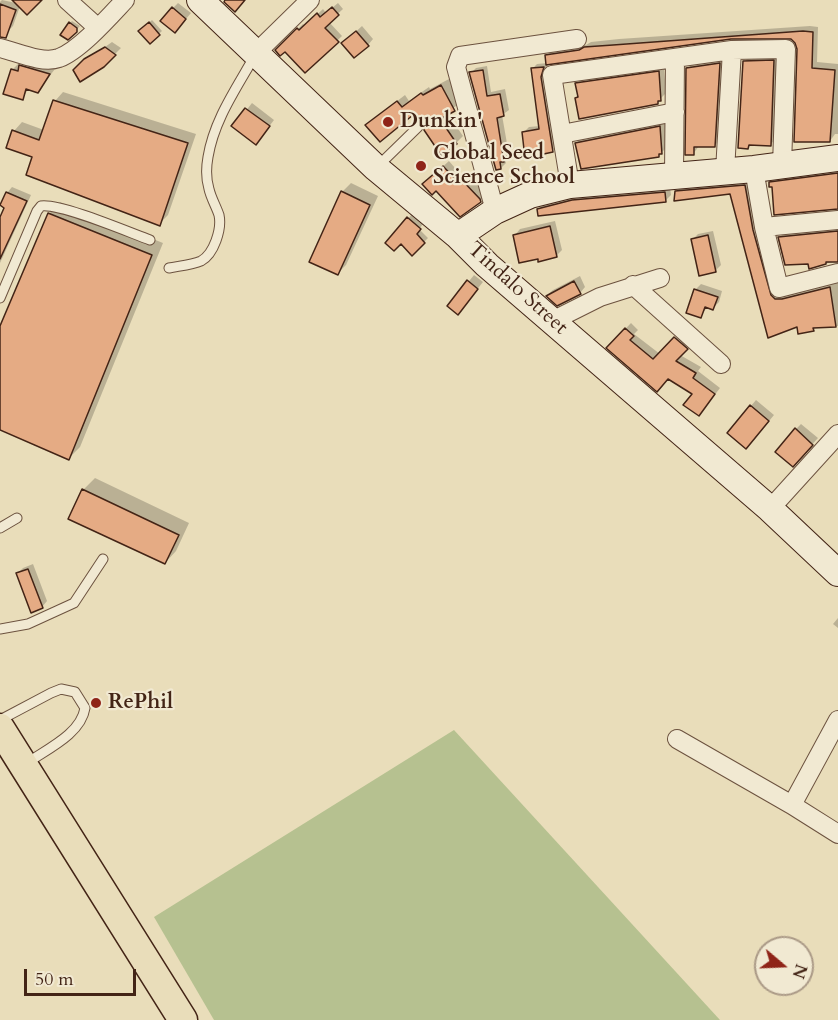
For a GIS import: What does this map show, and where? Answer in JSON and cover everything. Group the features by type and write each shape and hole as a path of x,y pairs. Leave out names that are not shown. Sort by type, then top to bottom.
{"main road":[{"name":"Tindalo Street","path":"200,0 376,168 458,236 486,265 770,509 838,573"},
{"path":"458,236 495,211 530,195 570,185 754,169 838,158"},
{"path":"0,728 183,1020"}],"street":[{"path":"67,0 98,28"},
{"path":"0,48 43,59 58,58 98,28 125,0"},
{"path":"257,52 310,0"},
{"path":"495,211 456,67 460,56 578,39"},
{"path":"570,185 552,75 732,50 786,49 782,165"},
{"path":"725,171 732,50"},
{"path":"674,176 675,58"},
{"path":"562,134 675,112"},
{"path":"754,169 764,227 779,288 838,273"},
{"path":"764,227 838,220"},
{"path":"552,321 600,297 660,278"},
{"path":"633,285 722,364"},
{"path":"770,509 838,434"},
{"path":"792,805 838,720"},
{"path":"677,739 838,834"}],"lane":[{"path":"169,268 200,261 207,256 215,241 220,222 209,191 206,174 211,141 220,119 257,52"},
{"path":"376,168 418,127"},
{"path":"0,298 37,210 41,206 47,205 68,211 150,240"},
{"path":"0,528 17,518"},
{"path":"0,629 28,624 74,603 103,559"},
{"path":"0,720 61,689 75,692 85,708 83,719 74,730 22,766"}],"green space":[{"path":"454,730 720,1020 214,1020 154,917"}],"building":[{"path":"12,0 42,0 27,15"},
{"path":"225,0 245,0 235,12 224,2"},
{"path":"0,4 16,10 6,38 0,37"},
{"path":"172,7 186,19 175,33 160,21"},
{"path":"332,7 339,15 325,28 339,42 305,73 285,52 280,56 275,50 297,28 299,30 317,13 320,17"},
{"path":"69,22 77,28 77,32 68,40 60,35"},
{"path":"149,22 160,35 150,44 138,31"},
{"path":"356,31 369,46 354,58 341,43"},
{"path":"813,32 812,68 835,70 830,142 794,142 797,49 791,39 731,39 546,65 545,55 579,50 584,47"},
{"path":"105,47 116,55 104,67 80,82 73,70 84,59"},
{"path":"774,60 771,146 749,145 748,149 738,148 743,61"},
{"path":"720,63 715,147 694,147 694,155 685,155 686,68"},
{"path":"19,65 50,74 38,93 26,89 23,100 3,94 11,69 18,71"},
{"path":"544,67 541,77 553,152 525,158 522,132 539,129 531,68"},
{"path":"483,70 487,96 500,94 504,116 497,118 504,162 500,162 501,169 496,170 469,72"},
{"path":"659,71 661,101 658,101 658,104 579,119 575,83"},
{"path":"441,85 455,111 440,119 457,144 441,155 424,130 423,123 413,115 380,142 365,125 397,101 402,107 421,93 423,95"},
{"path":"53,100 188,143 160,226 26,175 32,157 6,148 12,130 39,140"},
{"path":"245,108 270,126 256,145 231,126"},
{"path":"660,126 662,154 659,154 659,157 581,169 575,143"},
{"path":"443,166 455,179 458,176 481,202 460,217 436,191 432,195 422,184"},
{"path":"838,173 838,209 774,215 772,187 769,187 769,182"},
{"path":"745,185 753,230 771,295 775,299 782,299 830,287 836,327 813,328 814,331 798,334 797,327 768,338 730,194 674,201 675,191"},
{"path":"341,191 370,205 338,275 309,262"},
{"path":"6,192 27,201 0,259 0,217 4,208 0,205"},
{"path":"665,192 666,202 538,216 537,209 572,200"},
{"path":"48,213 152,255 69,460 0,430 0,326"},
{"path":"407,217 421,229 417,234 425,243 412,256 401,244 394,251 385,243"},
{"path":"550,226 557,257 538,262 538,259 519,263 513,235"},
{"path":"838,231 838,262 826,262 826,264 809,269 808,264 785,265 778,237"},
{"path":"708,235 716,272 699,276 691,239"},
{"path":"467,280 478,289 458,315 447,306"},
{"path":"574,281 581,294 557,306 546,296"},
{"path":"694,289 718,297 713,310 705,307 701,318 686,313"},
{"path":"625,328 634,336 630,340 653,359 674,337 688,349 676,361 696,373 693,378 715,394 699,416 683,405 692,394 668,379 657,392 606,348"},
{"path":"750,405 769,421 746,449 727,433"},
{"path":"795,428 813,445 793,467 775,452"},
{"path":"82,489 179,535 165,564 68,519"},
{"path":"28,569 43,608 31,613 16,573"}],"place":[{"name":"Dunkin'","path":"388,122"},
{"name":"Global Seed Science School","path":"421,166"},
{"name":"RePhil","path":"96,703"}]}
